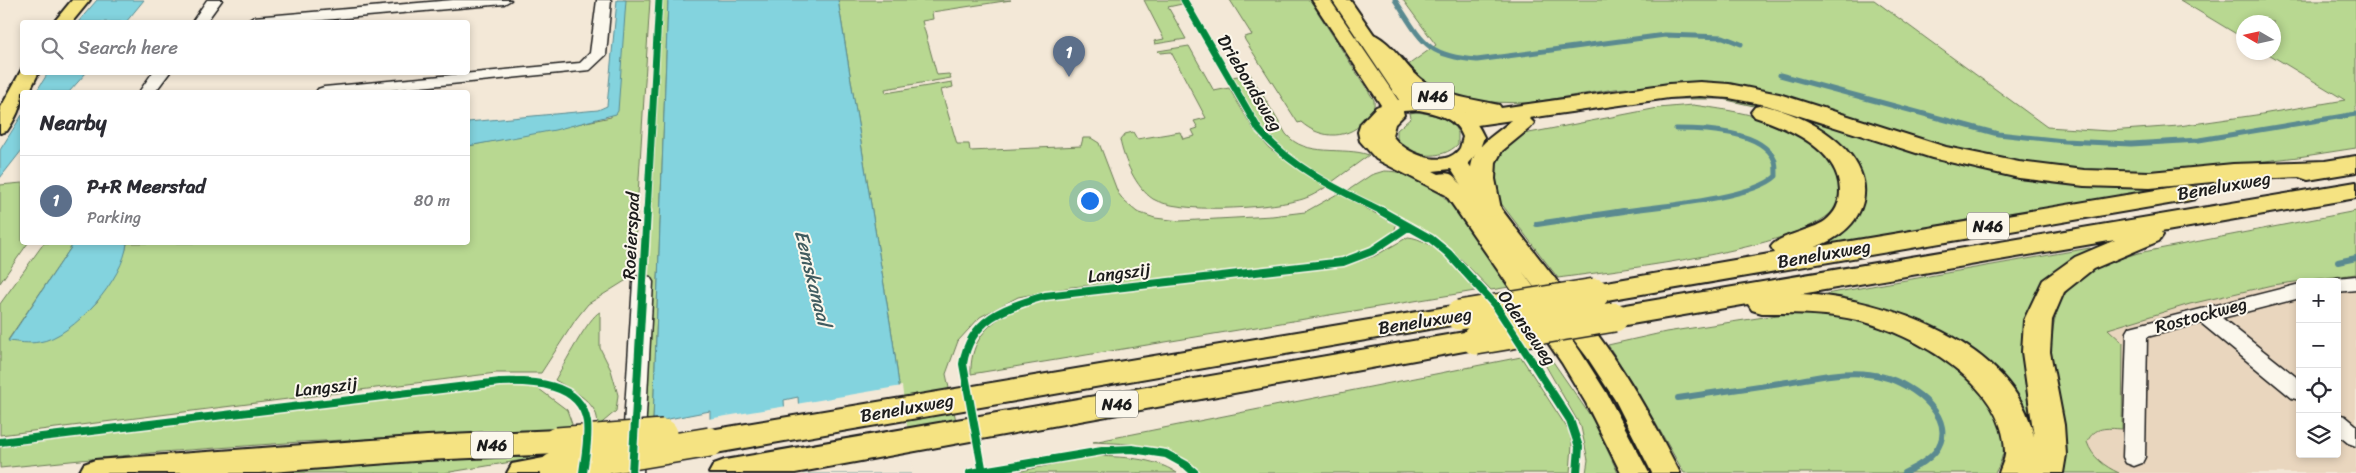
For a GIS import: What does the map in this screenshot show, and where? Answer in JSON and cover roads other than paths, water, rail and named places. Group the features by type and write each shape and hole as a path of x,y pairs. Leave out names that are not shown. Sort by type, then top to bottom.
{"highway":[{"name":"N46","path":"1368,38 1380,47 1408,80 1430,95 1465,105 1521,118 1662,103 1696,102 1739,105 1765,112 1807,132 1833,151 1846,167 1852,183 1851,204 1846,216 1834,227 1817,237 1651,283"},
{"name":"N46","path":"1469,127 1670,91 1729,90 1812,111 1941,153 2019,170 2084,178 2150,180 2233,172 2326,169"},
{"path":"1488,209 1481,179 1483,159 1497,143 1516,131 1521,118"},
{"name":"Beneluxweg","path":"523,473 556,455 729,439 2356,164"},
{"name":"Beneluxweg","path":"725,473 1614,316 2356,190"},
{"name":"N46","path":"2047,473 2050,455 2048,425 2036,352 2038,320 2053,287 2084,263 2191,218"},
{"name":"N46","path":"1708,301 1852,309 1889,319 1935,340 1955,352 1979,372 2000,395 2008,408 2017,428 2020,441 2021,453 2015,473"},
{"name":"N46","path":"816,473 887,444"},
{"name":"N46","path":"95,473 427,448 556,455"}],"main road":[{"path":"65,20 81,0"},
{"path":"1320,0 1392,108"},
{"path":"1341,0 1406,95 1416,104"},
{"path":"0,98 20,73"},
{"path":"20,90 28,75"},
{"path":"0,127 20,90"},
{"path":"1416,104 1445,110 1469,127 1469,151 1456,161 1424,167 1388,159 1371,142 1368,130 1371,122 1392,108 1416,104"},
{"path":"1456,161 1488,209 1596,351 1625,395 1666,473"},
{"name":"Odenseweg","path":"1424,167 1455,191 1571,356 1597,399 1634,473"}],"street":[{"path":"200,20 215,0"},
{"path":"277,20 504,0"},
{"path":"345,90 584,67 598,55 604,0"},
{"path":"149,90 160,75"},
{"name":"Roeierspad","path":"632,473 644,282"},
{"path":"2341,285 2356,283"},
{"name":"Rostockweg","path":"2134,457 2137,332 2233,306 2296,292"},
{"path":"2205,315 2296,389"},
{"path":"2341,425 2356,437"}],"water":[{"path":"97,0 144,0 128,20 80,20"},
{"path":"617,0 626,0 618,111 616,114 555,130 470,146 470,122 598,110 607,106"},
{"name":"Eemskanaal","path":"668,0 838,0 893,341 911,473 803,473 798,397 784,400 789,473 710,473 710,411 653,422"},
{"path":"47,75 84,75 71,90 37,90"},
{"path":"20,118 20,153 0,178 0,150"},
{"path":"73,245 127,245 117,273 95,304 81,318 53,338 35,343 8,341"}],"waterway":[{"path":"1395,0 1419,36 1427,44 1446,55 1460,58 1477,60 1665,35 1723,37 1741,44"},
{"path":"1780,75 1998,134 2064,141 2131,144 2199,140 2356,114"},
{"path":"1616,212 1725,196 1764,184 1776,176 1775,161 1768,151 1746,137 1716,131 1676,129"},
{"path":"1537,224 1624,211"},
{"path":"2338,262 2356,258"},
{"path":"1678,398 1836,374 1860,373 1884,377 1907,387 1919,395 1938,416 1942,427 1941,440 1932,456 1904,473"}],"place":[{"name":"P+R Meerstad","path":"1069,77"}]}
